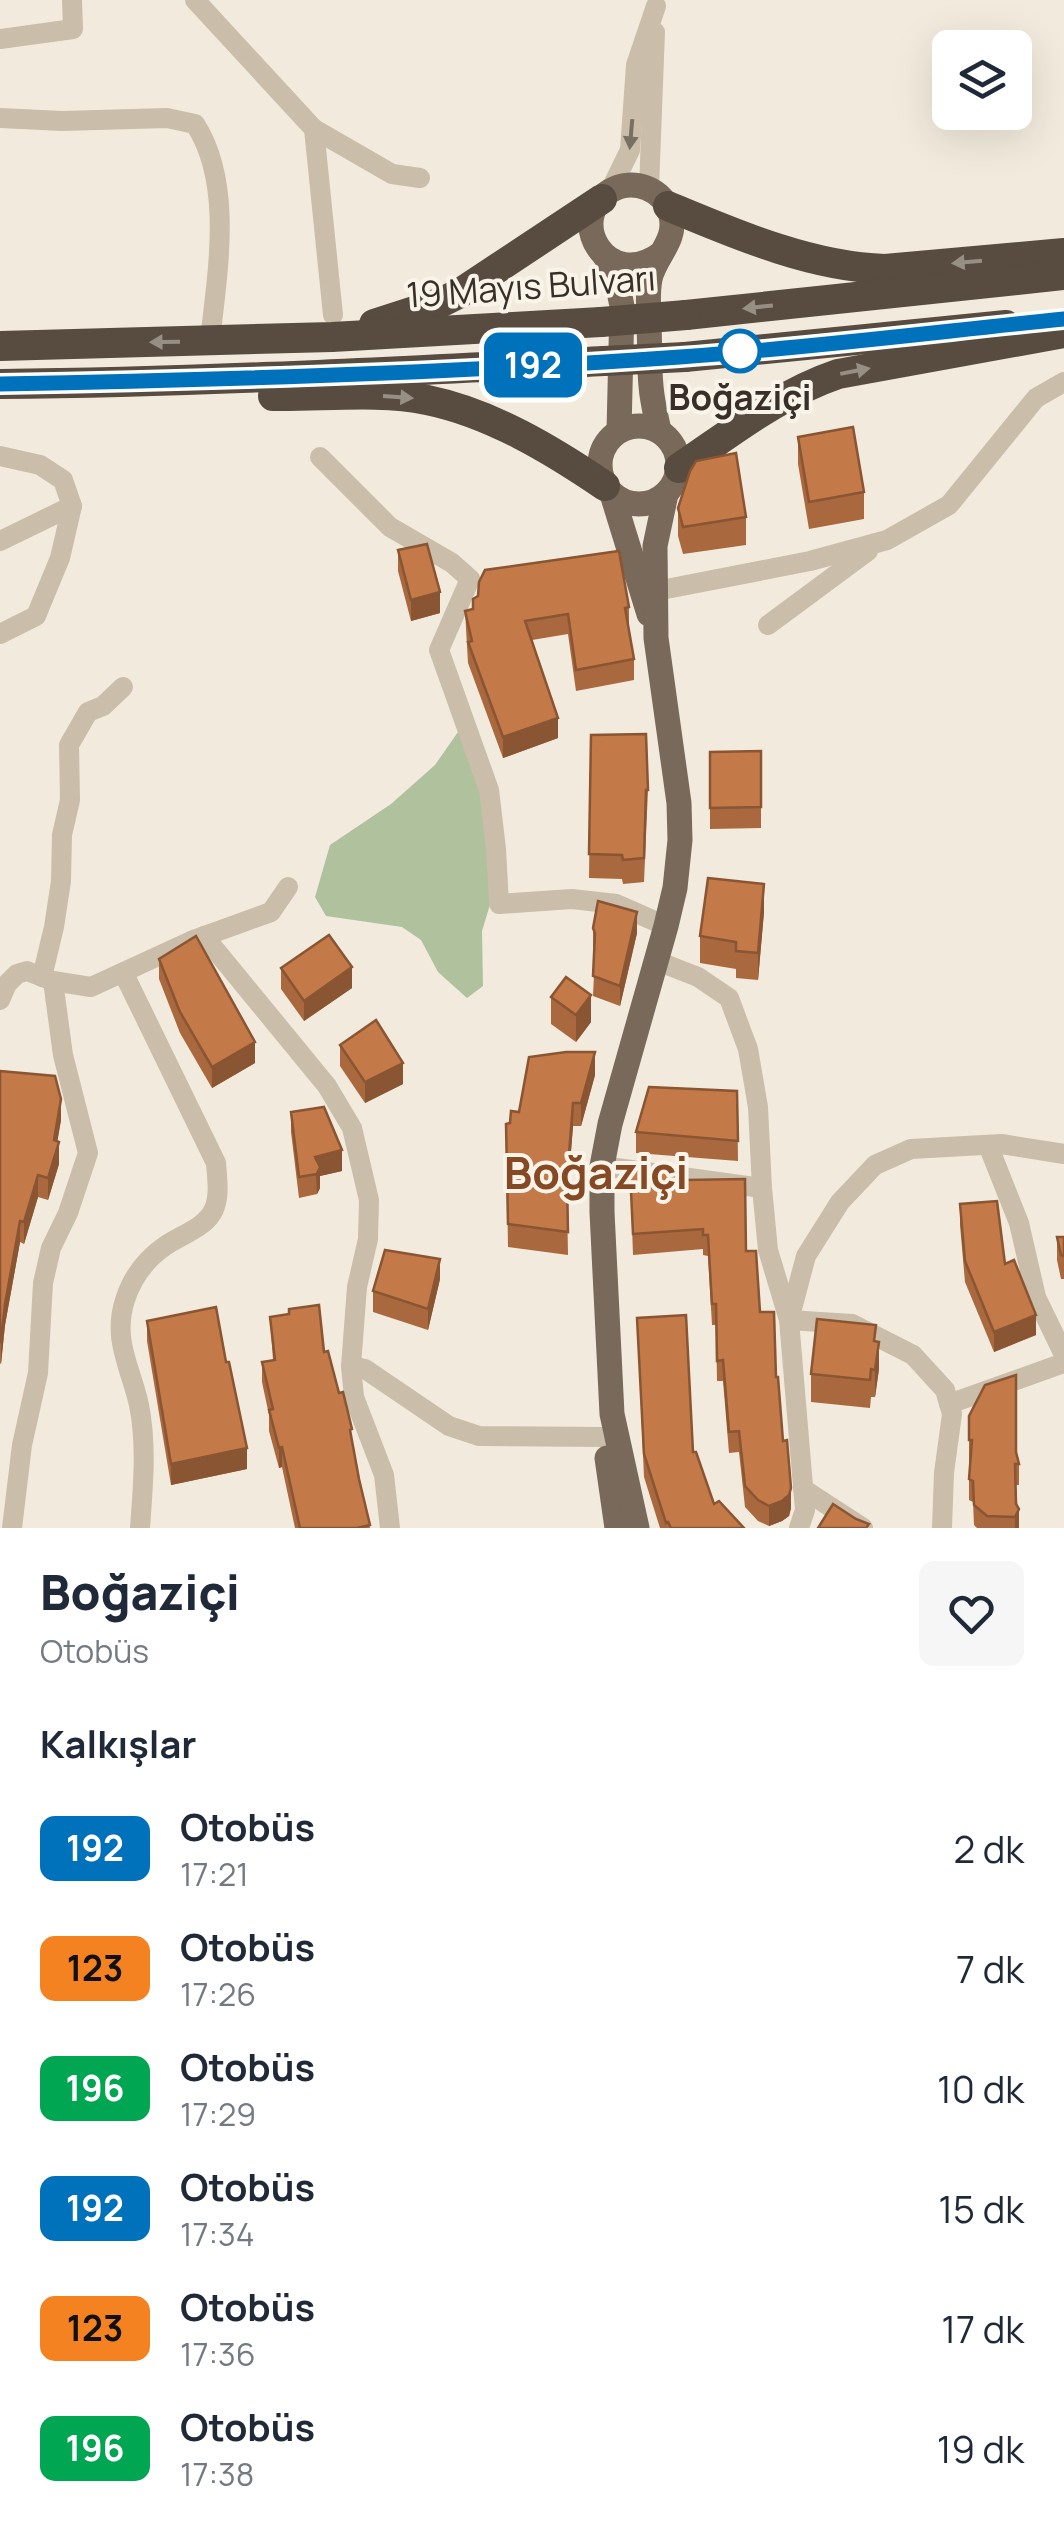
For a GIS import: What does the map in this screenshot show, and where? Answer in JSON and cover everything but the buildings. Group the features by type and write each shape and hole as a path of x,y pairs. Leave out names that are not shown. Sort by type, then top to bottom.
{"highway":[{"path":"332,326 451,297 606,195"},
{"path":"658,197 703,220 824,263 855,268 885,269 1064,252"},
{"name":"19 Mayıs Bulvarı","path":"0,346 210,342 332,326 602,322 1064,274"},
{"path":"0,384 126,383 604,362 1064,319"},
{"path":"673,481 780,399 810,383 838,374 1064,333"},
{"path":"126,383 231,395 426,400 473,414 522,436 569,461 609,490"}],"main road":[{"path":"619,431 622,306 616,277 597,246 592,222 595,209 606,195 622,186 636,185 658,197 672,217 669,242 650,280 648,296 651,387 659,431"},
{"path":"605,256 628,266 652,261 662,253"},
{"path":"617,1528 608,1426 602,1166 622,1077 666,926 680,840 679,804 656,638 655,546 673,481 674,446 659,431 639,426 619,431 604,446 601,476 609,490 621,557 656,638"},
{"path":"609,490 622,501 645,505 656,501 673,481"},
{"path":"608,1426 637,1528"}],"street":[{"path":"0,39 73,29 72,0"},
{"path":"195,0 314,128 392,174 420,178"},
{"path":"606,195 630,150 636,65 656,3"},
{"path":"656,3 658,197"},
{"path":"0,118 167,118 195,124 205,140 221,236 210,342"},
{"path":"314,128 332,326"},
{"path":"768,625 861,555 948,506 1036,398 1064,382"},
{"path":"0,456 40,465 63,480 72,506 60,558 36,616 0,634"},
{"path":"320,457 390,527 479,577 440,650 489,790 499,904 572,899 616,904 666,926"},
{"path":"0,541 72,506"},
{"path":"656,591 810,561 887,540"},
{"path":"12,1528 22,1445 38,1373 42,1284 88,1153 48,979 61,881 62,835 70,800 69,746 88,712 102,706 123,687"},
{"path":"0,1000 17,974 27,972 92,986 124,974 204,936 271,912 288,887"},
{"path":"204,936 327,1086 352,1128 369,1200 368,1239 357,1287 351,1366 354,1397 384,1475 390,1528"},
{"path":"657,961 698,977 729,998 748,1049 758,1107 768,1250 789,1320 804,1488 805,1510 799,1528"},
{"path":"124,974 216,1163 217,1188 214,1210 201,1224 164,1246 138,1272 120,1318 122,1356 139,1405 145,1468 140,1528"},
{"path":"789,1320 806,1256 840,1202 875,1165 911,1149 1001,1144 1064,1154"},
{"path":"988,1145 1018,1223 1036,1297 1064,1355"},
{"path":"602,1166 762,1188"},
{"path":"789,1320 852,1324 913,1355 944,1390 952,1414 942,1528"},
{"path":"949,1404 1064,1363"},
{"path":"351,1366 365,1370 449,1426 479,1436 608,1426"},
{"path":"804,1488 863,1528"}],"green space":[{"path":"458,732 481,782 492,898 482,931 483,986 467,998 438,972 421,940 402,927 326,916 315,897 330,845 391,804 435,765"}],"bus line":[{"name":"192","path":"0,384 126,383 658,358 1064,319"}],"place":[{"name":"Boğaziçi","path":"740,351"}],"district":[{"name":"Boğaziçi","path":"596,1173"}]}
